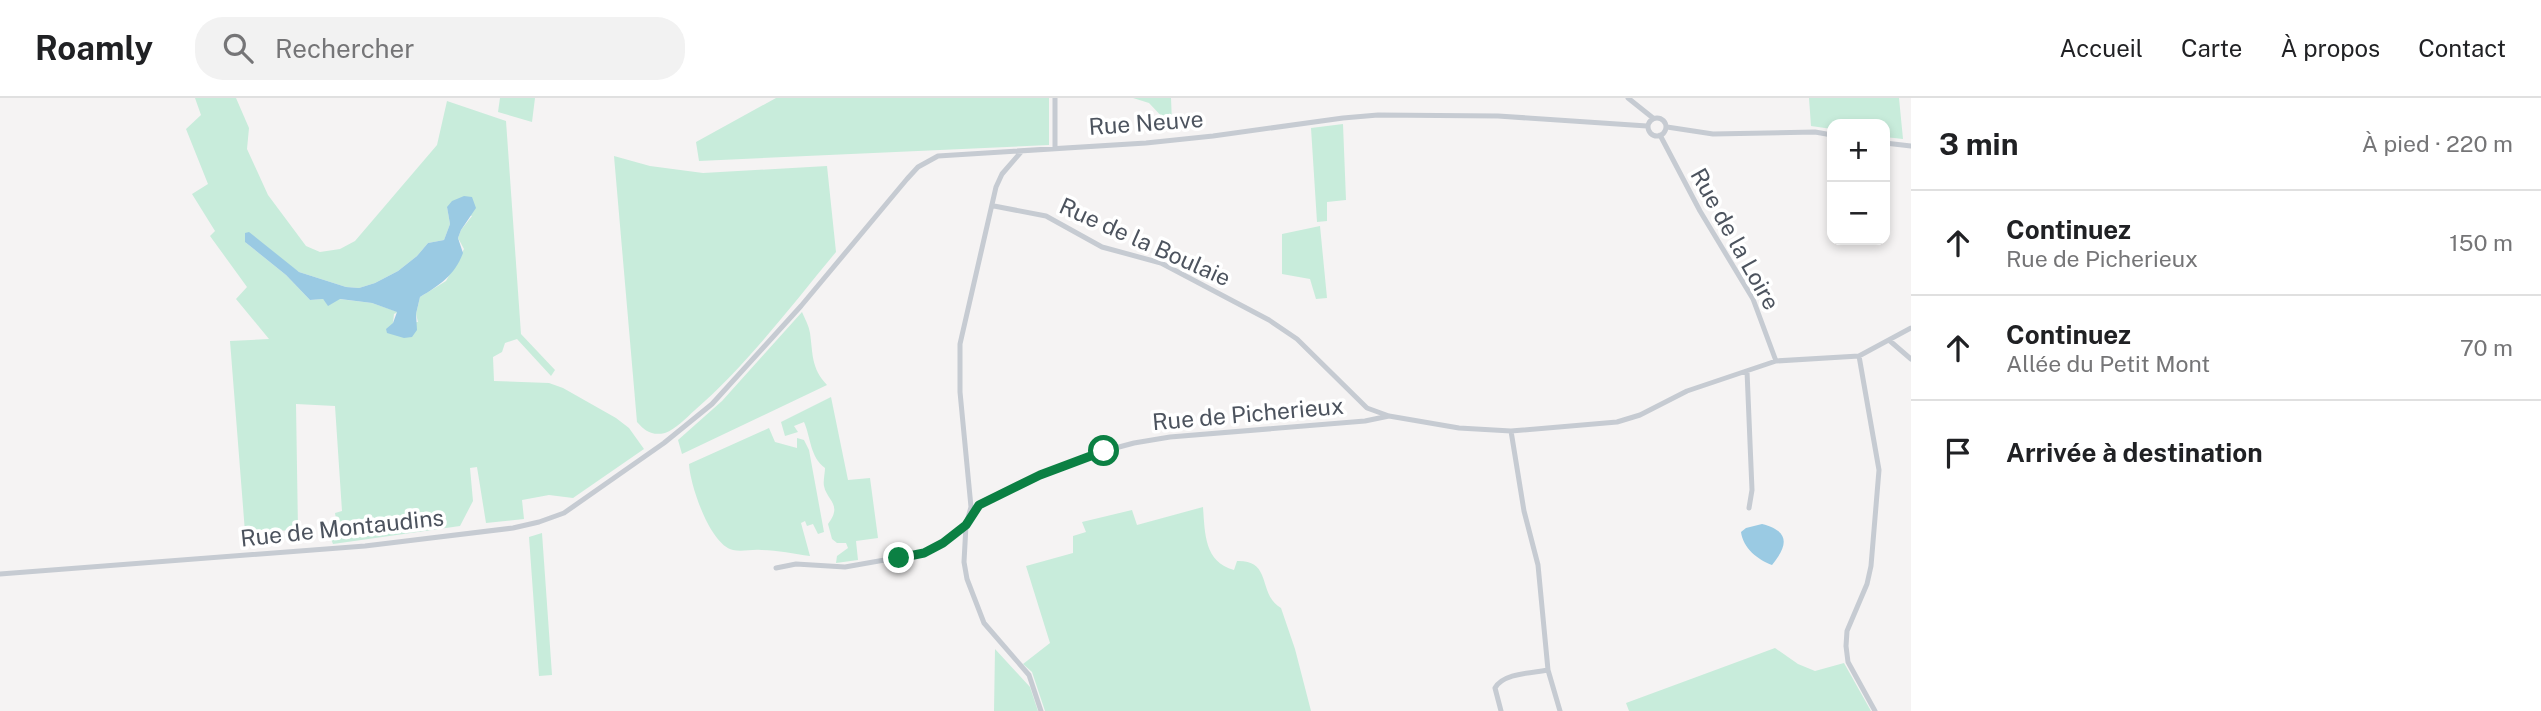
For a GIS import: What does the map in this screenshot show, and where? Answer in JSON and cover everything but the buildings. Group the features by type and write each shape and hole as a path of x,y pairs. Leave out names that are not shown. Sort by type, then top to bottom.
{"street":[{"path":"1055,98 1055,147"},
{"path":"1628,98 1653,118 1661,119 1667,127 1713,134 1815,132 1827,134"},
{"name":"Rue Neuve","path":"907,179 918,167 937,156 948,154 1146,143 1378,115 1498,116 1647,126"},
{"path":"1653,118 1647,126 1655,135 1660,135 1667,127"},
{"name":"Rue de la Loire","path":"1660,135 1700,211 1753,299 1776,361"},
{"path":"1890,144 1911,146"},
{"path":"1021,152 1002,174 996,187 994,206 960,344 960,392 971,507 966,525 964,562 967,579 984,623 1028,675 1041,711"},
{"name":"Rue de Montaudins","path":"0,574 365,546 527,525 564,513 664,443 712,404 907,179"},
{"name":"Rue de la Boulaie","path":"994,206 1046,216 1102,247 1161,263 1269,320 1297,339 1364,405 1389,416 1469,429 1511,431 1617,422 1640,415 1687,391 1776,361 1859,356"},
{"path":"1875,711 1848,662 1846,646 1847,631 1867,584 1871,566 1879,470 1859,356 1911,328"},
{"path":"1890,341 1911,359"},
{"path":"1747,371 1752,490 1749,508"},
{"path":"1359,422 1365,416 1364,405"},
{"name":"Rue de Picherieux","path":"776,568 796,565 845,567 924,553 943,543 966,525 979,505 1040,475 1104,451 1170,437 1359,422 1389,416"},
{"path":"1511,431 1524,511 1538,565 1548,670 1560,711"},
{"path":"1501,711 1495,688 1498,682 1505,678 1548,670"}],"green space":[{"path":"195,98 236,98 249,128 247,149 268,195 306,246 320,252 340,249 355,241 437,145 447,101 506,121 521,334 555,370 551,376 517,339 505,343 502,352 493,357 494,381 549,383 563,388 616,418 629,428 644,449 573,498 549,495 522,500 524,519 486,523 477,467 470,468 473,501 460,526 333,544 331,539 339,537 335,513 342,511 335,406 296,404 298,530 245,532 230,341 269,339 236,299 247,287 210,236 215,231 192,194 208,184 186,129 201,115","holes":["447,207 472,216 461,230 458,238 464,249 446,281 420,297 416,314 418,322 393,323 394,314 398,312 372,303 339,299 328,305 323,299 310,300 286,275 245,242 299,272 346,287 359,288 398,271 428,243 444,240 450,224"]},
{"path":"500,98 535,98 532,122 498,112"},
{"path":"776,98 1049,98 1049,145 699,161 696,142"},
{"path":"1133,98 1171,98 1172,123 1165,120 1149,103"},
{"path":"1809,98 1899,98 1903,139 1890,138 1890,119 1827,119 1827,128 1811,126"},
{"path":"1343,124 1346,200 1327,202 1327,221 1317,222 1311,128"},
{"path":"614,156 650,166 703,173 827,166 836,252 733,374 681,423 665,433 649,432 637,422"},
{"path":"1320,226 1327,298 1316,299 1310,279 1282,274 1282,234"},
{"path":"802,312 809,330 815,367 827,385 682,454 678,440 722,401"},
{"path":"831,397 848,480 870,478 878,538 856,541 858,560 836,563 837,556 848,548 846,543 837,543 832,539 828,524 834,507 824,486 825,468 816,458 804,422 794,426 798,432 785,436 781,422"},
{"path":"769,428 775,442 797,448 797,438 804,440 809,450 824,532 818,534 813,524 807,526 805,521 801,523 810,556 767,550 740,551 725,546 709,526 697,499 689,464"},
{"path":"1203,507 1208,545 1217,560 1234,570 1237,561 1256,566 1269,595 1281,608 1311,711 1045,711 1032,672 1023,664 1050,643 1026,566 1073,553 1073,536 1086,532 1082,522 1132,510 1137,525"},
{"path":"542,533 552,675 539,676 529,537"},
{"path":"1775,648 1798,664 1815,671 1844,663 1871,711 1629,711 1626,703"},
{"path":"995,649 1030,687 1038,711 994,711"}],"water":[{"path":"464,196 472,197 476,208 458,238 463,253 446,279 420,297 416,314 417,330 412,337 404,338 387,333 386,329 393,323 397,312 372,303 340,299 328,306 323,299 310,300 286,275 245,242 245,233 249,232 299,272 346,287 359,288 398,271 428,243 444,240 450,224 447,207 452,201"},
{"path":"1762,524 1777,530 1784,539 1781,551 1772,565 1752,553 1742,538 1741,532 1746,528"}],"route":[{"path":"899,558 924,553 943,543 966,525 979,505 1040,475 1104,451"}]}
